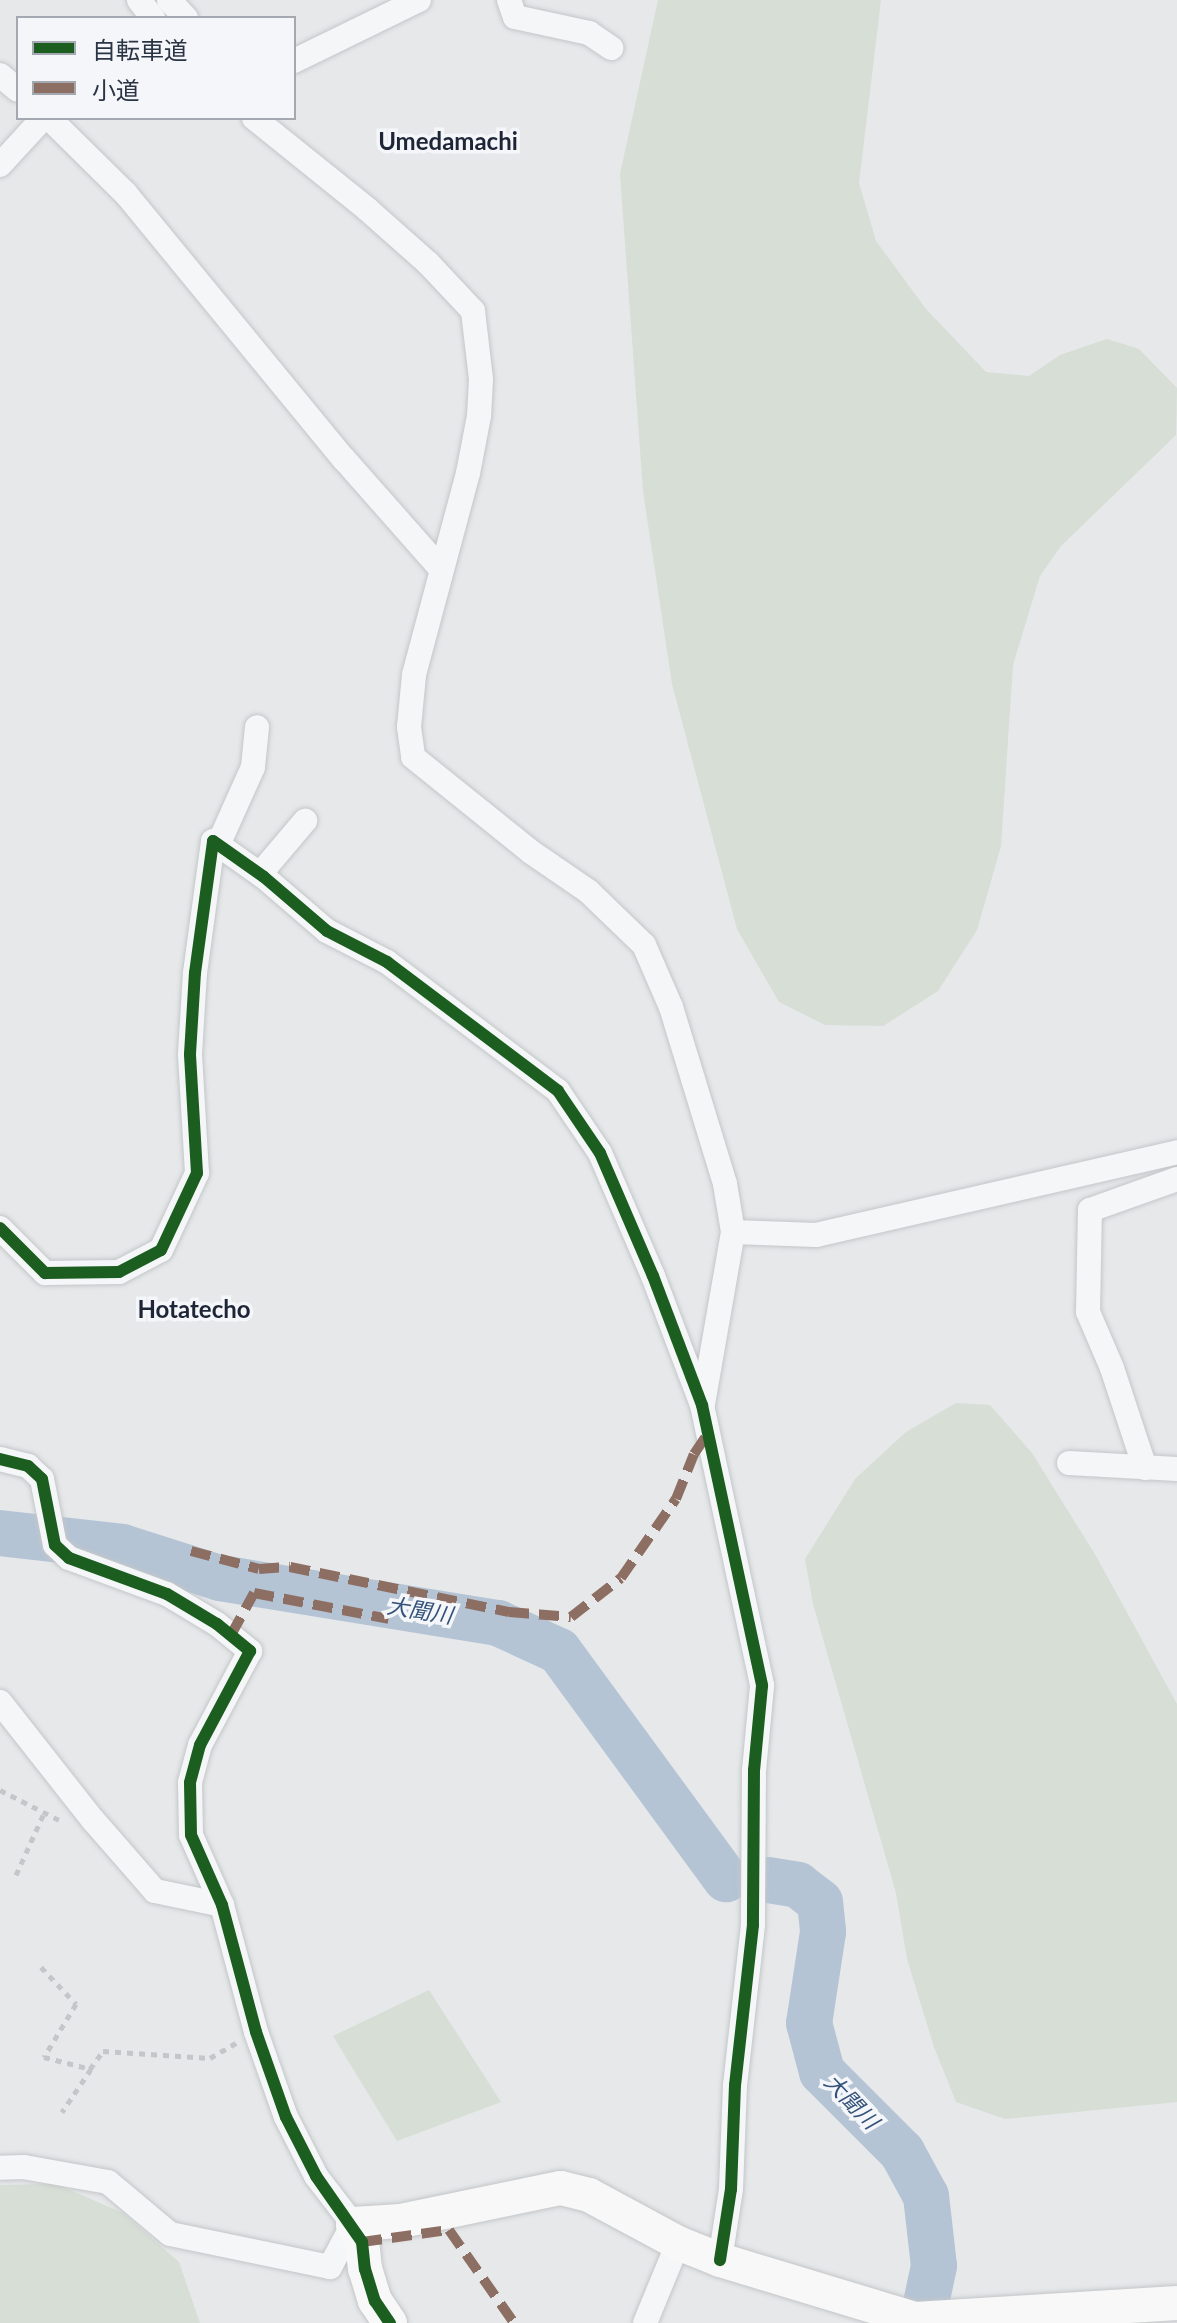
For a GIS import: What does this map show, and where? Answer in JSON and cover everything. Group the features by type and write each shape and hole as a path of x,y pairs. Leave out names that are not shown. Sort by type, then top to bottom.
{"street":[{"path":"139,0 151,16"},
{"path":"169,0 184,16"},
{"path":"296,60 419,0"},
{"path":"509,0 515,17 589,33 611,48"},
{"path":"0,75 16,88"},
{"path":"0,165 41,120"},
{"path":"51,120 126,194 344,459 441,569"},
{"path":"256,120 367,209 428,263 473,311 481,379 479,416 468,473 414,675 409,727 413,757 443,785 588,891 644,945 671,1007 725,1184 733,1232 702,1405"},
{"path":"218,845 253,767 257,727"},
{"path":"260,874 305,821"},
{"path":"0,1228 45,1273 119,1272 161,1250 197,1173 191,1040 195,973 213,841 260,874 327,931 387,962 558,1091 600,1153 653,1276 702,1405 762,1686 754,1770 753,1925 735,2085 731,2189 720,2260"},
{"path":"733,1232 816,1235 1177,1152"},
{"path":"1145,1468 1112,1368 1088,1312 1090,1210 1177,1179"},
{"path":"0,1459 28,1466 42,1479 55,1545 69,1558 167,1594 217,1624 250,1651 200,1745 190,1783 191,1835 222,1905 256,2032 286,2117 316,2176 353,2224 362,2242 365,2269 375,2301 390,2323"},
{"path":"1069,1463 1177,1469"},
{"path":"0,1702 93,1820 155,1891 222,1905"},
{"path":"0,2168 24,2167 108,2182 170,2234 330,2267 353,2224"},
{"path":"353,2224 401,2221 561,2188 589,2195 678,2243 720,2260 916,2319 1177,2303"},
{"path":"645,2323 678,2243"}],"path":[{"path":"0,1790 44,1813 16,1875"},
{"path":"41,1967 76,2004 44,2057 91,2069"},
{"path":"85,2078 103,2051 210,2058 256,2032"},
{"path":"62,2112 91,2069"}],"shaded area":[{"path":"658,0 881,0 859,183 876,241 926,309 986,372 1029,376 1060,355 1107,339 1139,349 1177,388 1176,435 1061,546 1040,576 1013,665 1001,846 977,930 938,991 883,1026 825,1025 779,1002 737,929 672,684 643,491 620,174"},
{"path":"956,1403 990,1405 1032,1453 1096,1556 1177,1704 1177,2102 1005,2119 956,2102 934,2047 907,1959 896,1893 813,1604 805,1559 855,1479 906,1432"},
{"path":"429,1990 501,2102 397,2141 333,2036"},
{"path":"56,2184 123,2213 179,2262 200,2323 0,2323 0,2185"}],"waterway":[{"name":"大聞川","path":"0,1533 122,1547 220,1578 498,1623 559,1651 726,1879"},
{"name":"大聞川","path":"768,1880 798,1885 820,1902 823,1932 809,2023 822,2072 902,2152 926,2196 934,2266 927,2298"}],"marked path":[{"path":"191,1551 259,1569 290,1567 509,1612 571,1617 621,1578 676,1499 694,1454 708,1433"},
{"path":"231,1635 254,1593 389,1619"},
{"path":"362,2242 449,2230 514,2323"}],"cycle path":[{"path":"0,1228 45,1273 119,1272 161,1250 197,1173 190,1054 195,973 213,841 264,877 327,931 387,962 558,1091 600,1153 653,1276 702,1405 762,1686 754,1770 753,1925 735,2085 731,2189 720,2260"},
{"path":"0,1459 28,1466 42,1479 55,1545 69,1558 167,1594 217,1624 250,1651 200,1745 190,1783 191,1835 222,1905 256,2032 286,2117 316,2176 362,2242 365,2269 375,2301 390,2323"}],"district":[{"name":"Umedamachi","path":"448,141"},
{"name":"Hotatecho","path":"194,1309"}]}
